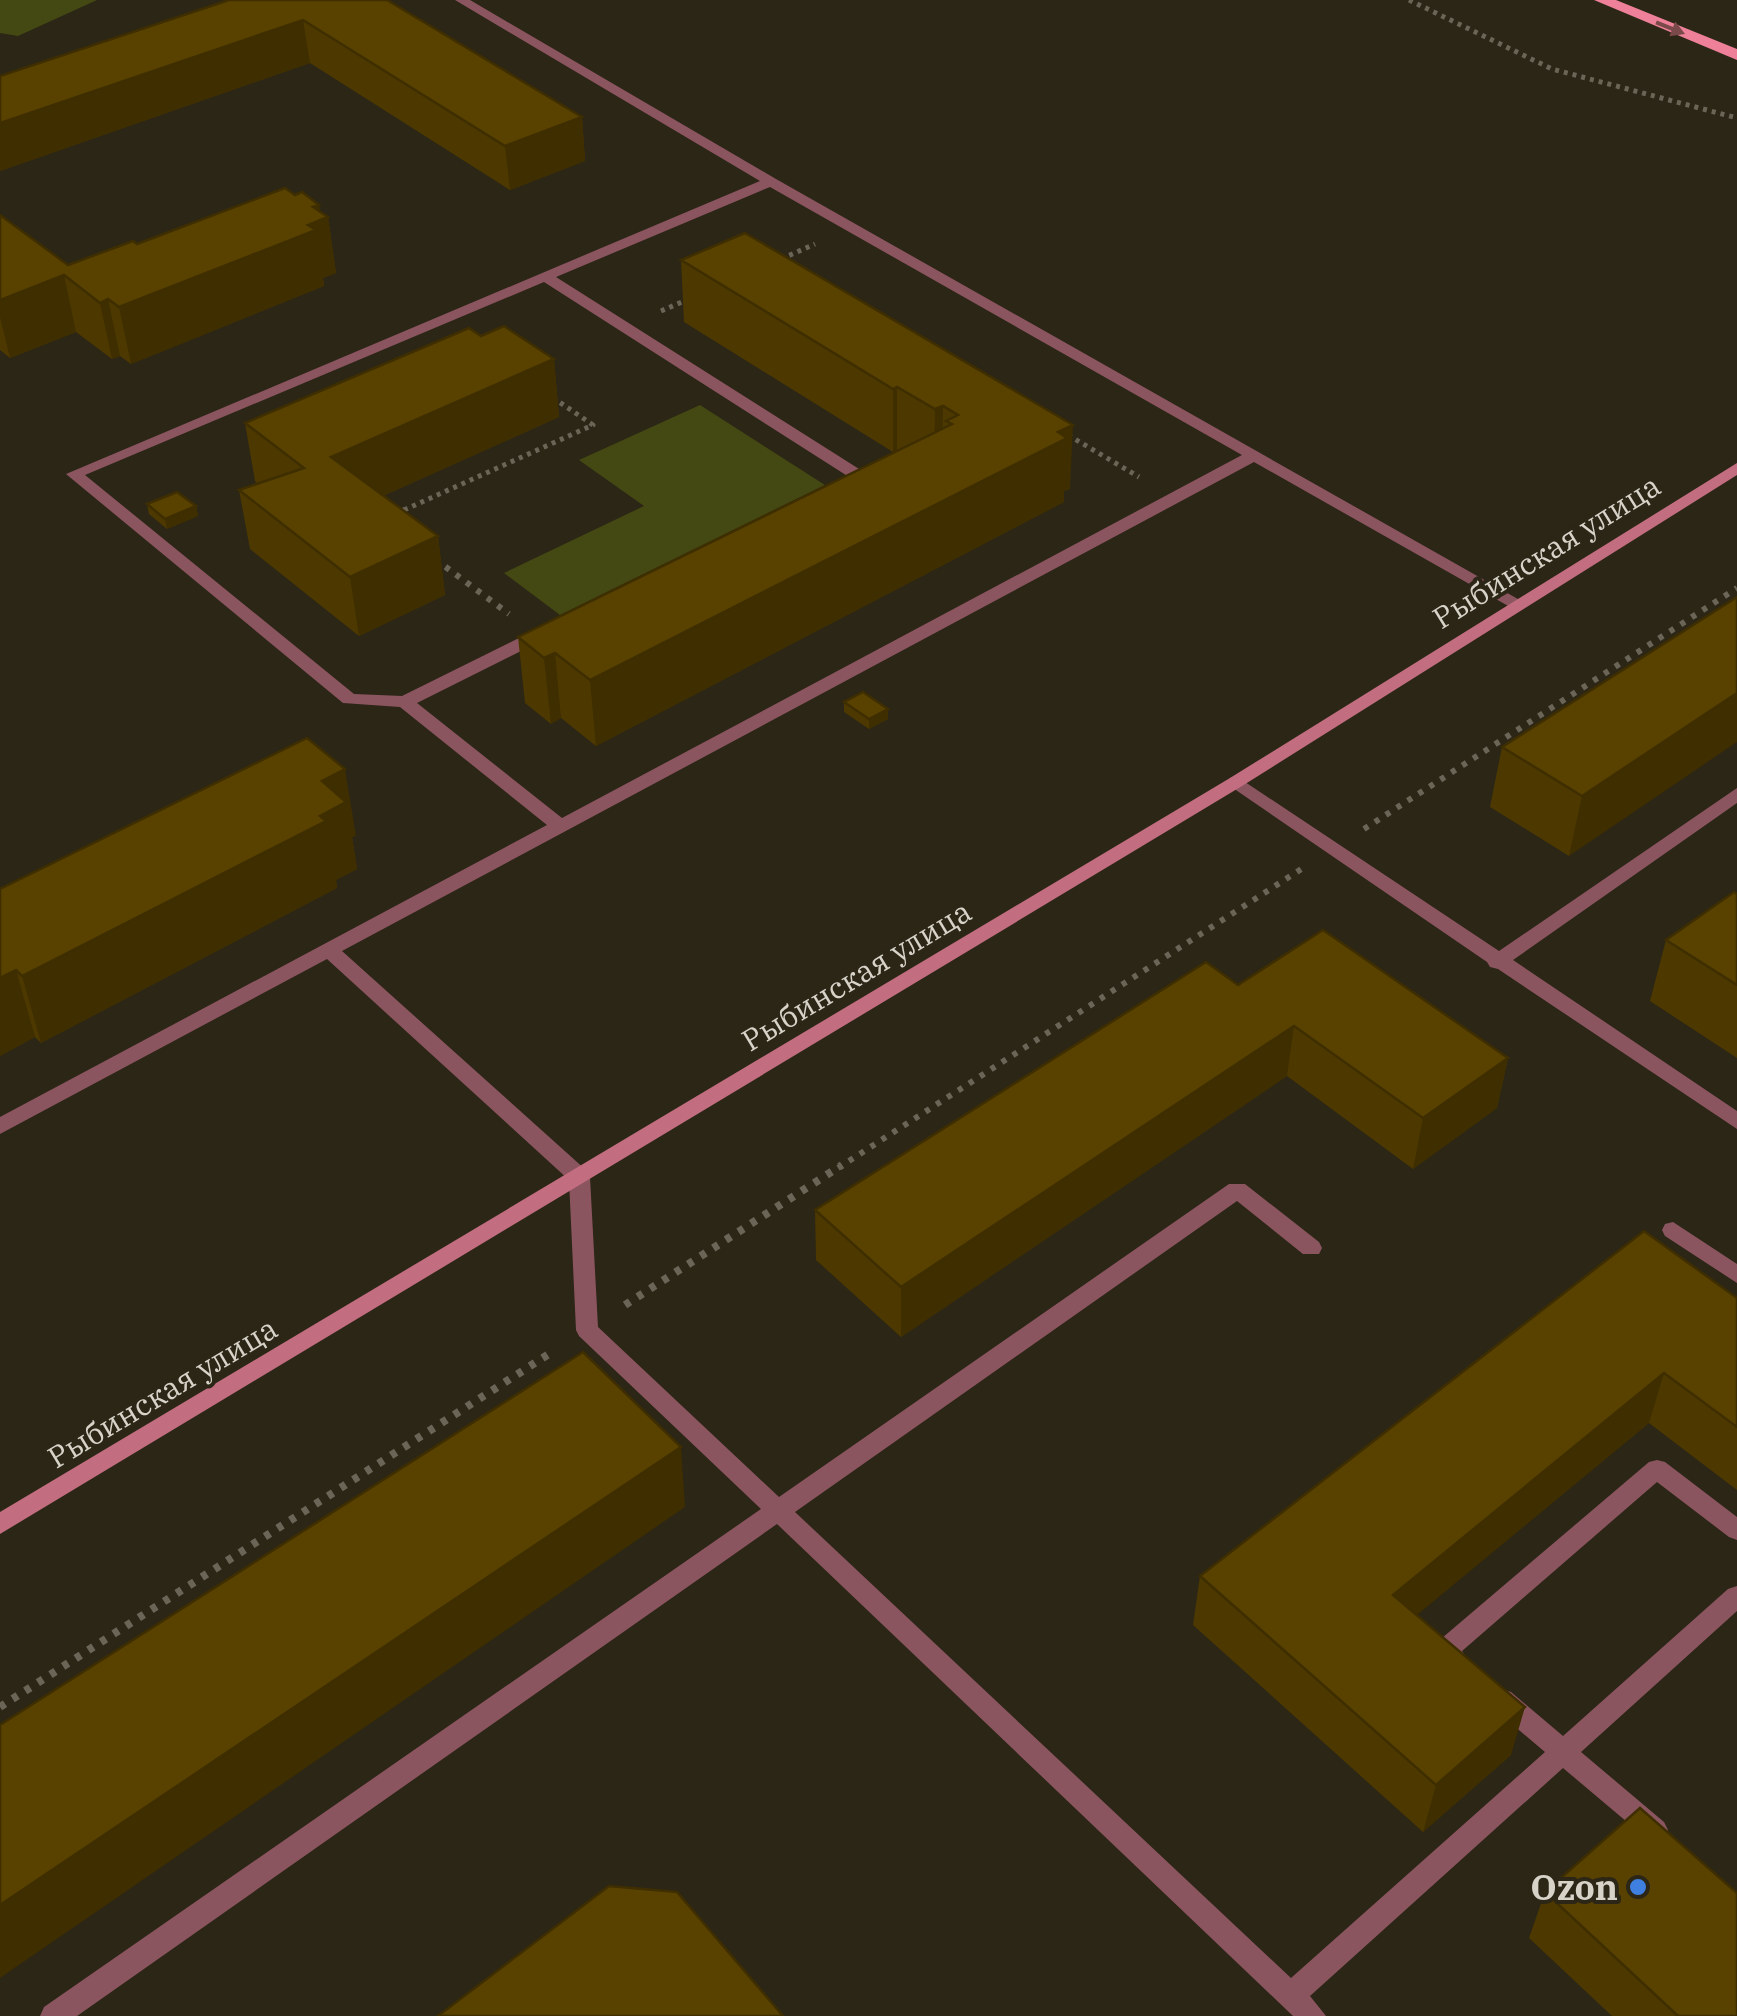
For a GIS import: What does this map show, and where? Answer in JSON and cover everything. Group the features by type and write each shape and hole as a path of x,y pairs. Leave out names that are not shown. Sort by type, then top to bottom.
{"main road":[{"path":"1602,0 1737,55"},
{"name":"Рыбинская улица","path":"0,1524 1236,782 1737,468"}],"lane":[{"path":"462,0 771,182 1516,603"},
{"path":"555,628 405,702 349,700 74,474 771,182"},
{"path":"545,276 861,477 827,494"},
{"path":"0,1126 1254,455"},
{"path":"405,702 560,826"},
{"path":"1236,782 1737,1121"},
{"path":"1498,962 1737,794"},
{"path":"329,950 578,1177 587,1330 1312,2016"},
{"path":"54,2016 1238,1190 1311,1248"},
{"path":"1673,1230 1737,1275"},
{"path":"1679,1850 1444,1650 1657,1470 1737,1530"},
{"path":"1291,1996 1737,1596"}],"path":[{"path":"1409,0 1552,69 1737,118"},
{"path":"791,272 774,262 853,228"},
{"path":"625,327 691,298"},
{"path":"383,520 593,424 547,394"},
{"path":"1058,429 1174,498"},
{"path":"430,555 538,636"},
{"path":"0,1707 1737,588"}],"green space":[{"path":"0,0 97,0 18,36 0,33"},
{"path":"700,405 825,485 560,615 504,573 644,506 579,460"}],"building":[{"path":"229,0 387,0 582,117 505,146 303,20 0,123 0,76"},
{"path":"285,188 295,195 302,192 319,205 313,207 328,217 308,225 316,230 119,307 108,299 100,303 64,275 0,300 0,215 68,265 133,241 137,244"},
{"path":"745,233 1073,425 1058,432 1067,438 590,680 555,653 544,658 518,637 952,424 946,421 958,415 943,406 935,409 897,387 893,389 681,260"},
{"path":"504,326 554,359 331,457 438,536 350,577 239,490 304,468 245,423 469,328 481,336"},
{"path":"177,492 196,506 165,519 147,504"},
{"path":"1737,597 1737,693 1582,796 1502,747"},
{"path":"863,692 888,709 869,719 844,702"},
{"path":"307,738 345,769 322,781 346,802 320,816 326,821 22,976 16,970 0,978 0,889"},
{"path":"1734,892 1737,894 1737,985 1666,940"},
{"path":"1323,930 1508,1058 1423,1118 1294,1026 901,1287 815,1210 1206,962 1238,985"},
{"path":"1644,1231 1737,1298 1737,1427 1664,1373 1393,1595 1525,1707 1436,1785 1200,1576"},
{"path":"583,1352 681,1447 0,1905 0,1725"},
{"path":"1640,1808 1737,1893 1737,2016 1678,2016 1545,1892"},
{"path":"609,1886 677,1892 783,2016 438,2016"}],"place":[{"name":"Ozon","path":"1638,1887"}]}
